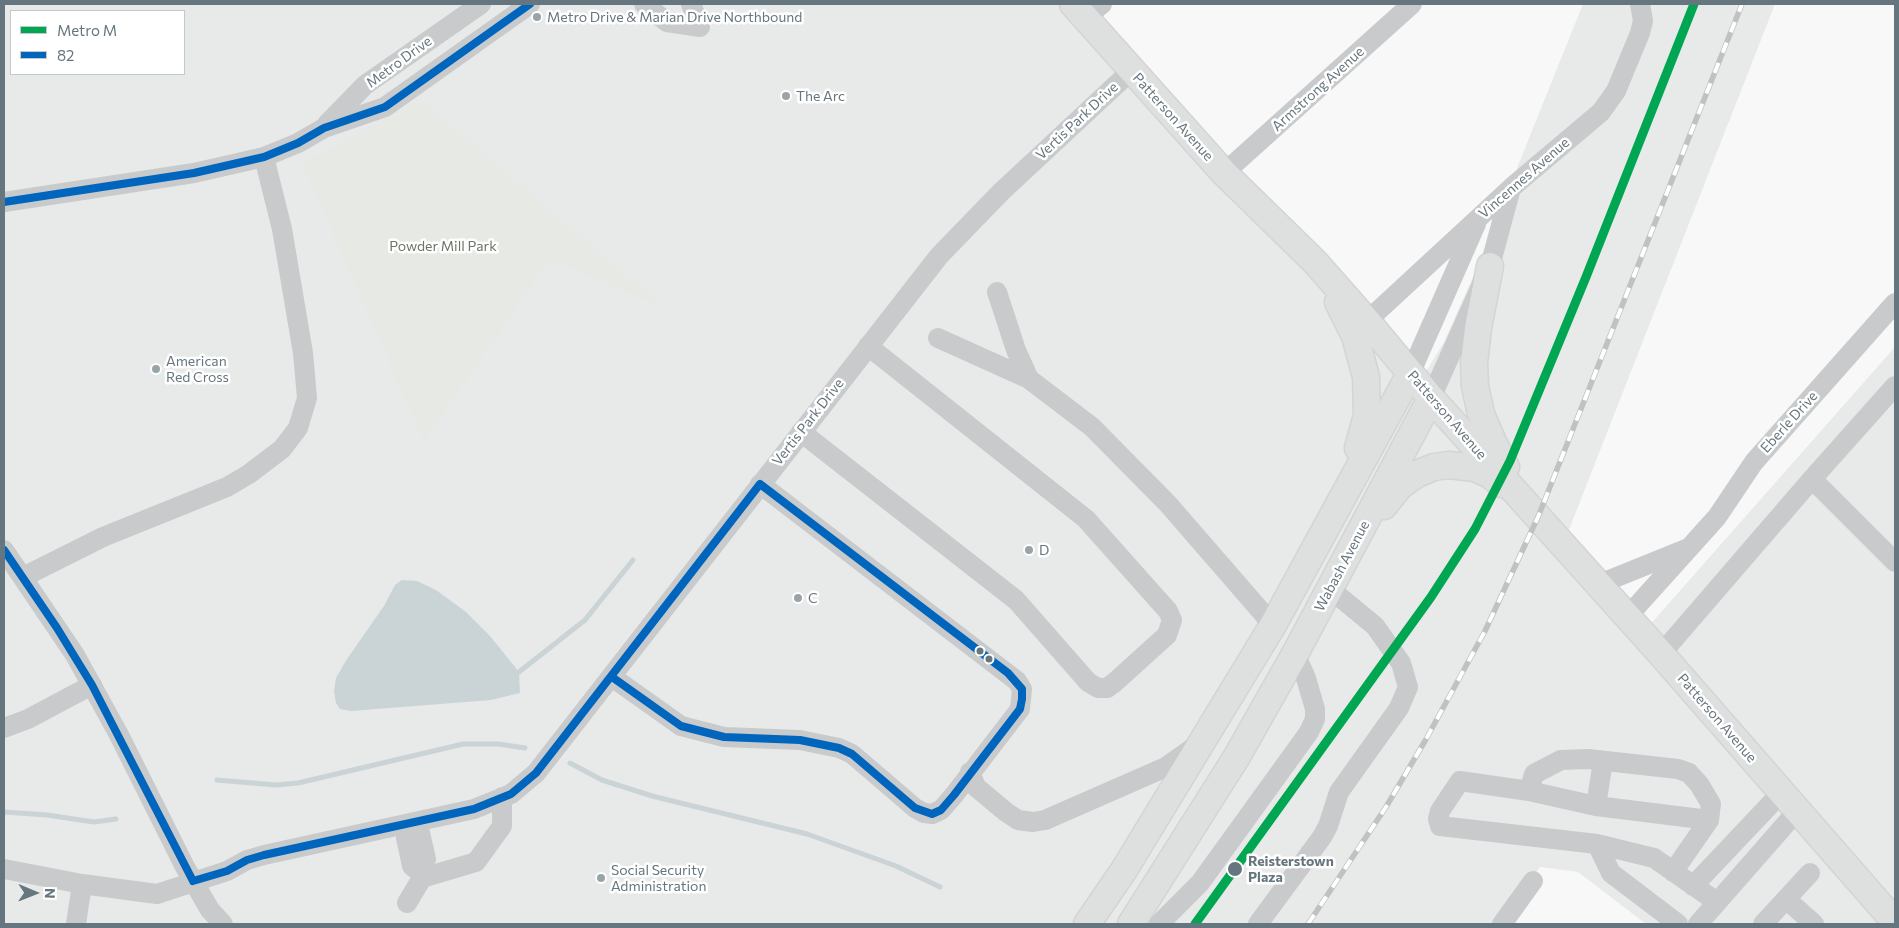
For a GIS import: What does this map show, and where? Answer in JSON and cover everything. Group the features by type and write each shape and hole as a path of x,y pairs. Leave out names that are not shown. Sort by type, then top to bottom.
{"main road":[{"name":"Patterson Avenue","path":"1086,8 1131,71 1224,173 1315,262 1431,398 1661,654 1895,922"},
{"path":"1315,262 1355,336 1366,377 1367,415 1359,445 1318,543"},
{"path":"1490,266 1477,337 1474,364 1475,386 1481,414 1492,442 1527,505"},
{"path":"1087,924 1124,870 1273,625 1410,374"},
{"name":"Wabash Avenue","path":"1131,924 1236,758 1295,654 1431,398"},
{"path":"1348,554 1400,486 1417,474 1434,467 1449,465 1475,468 1490,475 1527,505"}],"street":[{"name":"Metro Drive","path":"324,128 365,85 481,4"},
{"name":"Metro Drive","path":"4,202 194,173 264,157 298,143 324,128 385,107 530,4"},
{"path":"644,4 667,22 700,27 691,4"},
{"name":"Armstrong Avenue","path":"1224,173 1412,4"},
{"name":"Vincennes Avenue","path":"1367,321 1511,188 1601,112 1610,101 1640,33 1641,8"},
{"name":"Vertis Park Drive","path":"4,870 82,884 157,894 227,871 247,860 264,855 412,826 474,809 511,794 536,773 939,256 1001,192 1131,71"},
{"path":"23,577 103,537 228,487 282,449 298,428 307,398 303,353 282,229 264,157"},
{"name":"Wabash Avenue","path":"1431,398 1490,266 1511,188"},
{"path":"1410,374 1479,218"},
{"path":"997,292 1016,350 1029,379"},
{"name":"Eberle Drive","path":"1627,617 1717,517 1754,462 1895,303"},
{"path":"938,338 1029,379 1092,427 1168,504 1273,625"},
{"path":"801,432 1016,600 1088,682 1098,688 1107,688 1114,683 1166,635 1172,620 1168,611 1086,519 868,346"},
{"path":"1661,654 1895,386"},
{"path":"1812,479 1895,562"},
{"path":"612,677 681,726 724,737 800,740 839,748 852,754 915,808 924,813 932,814 942,810 1020,709 1022,689 1017,681 760,484"},
{"name":"Eberle Drive","path":"1598,585 1690,547"},
{"path":"4,550 92,684 193,881 210,910 222,924"},
{"path":"1258,924 1322,837 1339,792 1400,708 1408,687 1401,663 1375,626 1330,589"},
{"path":"1160,924 1200,883 1308,732 1315,719 1315,709 1306,678 1295,654"},
{"path":"4,728 28,719 92,684"},
{"path":"970,772 976,787 1006,812 1018,820 1033,822 1045,820 1166,767 1204,740"},
{"path":"1529,791 1534,774 1560,760 1603,761 1678,769 1689,773 1699,784 1711,804 1709,820 1673,872"},
{"path":"1596,806 1603,761"},
{"path":"1709,820 1596,806 1529,791 1460,780 1440,811 1440,826 1597,844 1654,858 1717,902"},
{"path":"421,875 476,862 502,826 502,797"},
{"path":"1693,886 1790,801"},
{"path":"1698,924 1717,902 1790,801"},
{"path":"407,903 421,875 426,859 420,833 412,826"},
{"path":"1597,844 1611,873 1678,924"},
{"path":"1763,924 1810,873"},
{"path":"1502,924 1533,881"},
{"path":"76,924 82,884"},
{"path":"1786,900 1814,924"}],"shaded area":[{"path":"4,4 1084,4 1419,383 1444,342 1476,270 1583,4 1775,4 1563,545 1640,636 1895,347 1895,924 1646,924 1578,872 1540,867 1500,924 4,924"},
{"path":"402,580 417,581 436,590 466,612 490,636 519,672 520,693 491,700 351,711 340,709 336,703 334,691 336,678 384,606 395,585"}],"green space":[{"name":"Powder Mill Park","path":"419,99 659,305 549,259 424,441 303,164"}],"waterway":[{"path":"519,672 585,620 633,560"},
{"path":"217,780 276,785 298,783 463,744 498,744 525,748"},
{"path":"570,763 602,780 652,796 807,834 896,866 940,887"},
{"path":"4,812 47,815 94,822 116,819"}],"railway":[{"path":"1308,924 1386,807 1425,741 1485,631 1538,517 1742,4"}],"metro line":[{"name":"M","path":"1195,924 1431,597 1475,529 1510,461 1586,277 1694,4"}],"transit line":[{"name":"82","path":"4,202 194,173 264,157 298,143 324,128 385,107 530,4"},
{"name":"82","path":"193,881 227,871 247,860 264,855 474,809 511,794 536,773 760,484 1008,673 1022,689 1022,699 1020,709 954,795 941,810 932,814 915,808 852,754 839,748 800,740 724,737 681,726 612,677"},
{"name":"82","path":"4,550 57,628 92,685 193,881"}],"place":[{"name":"Metro Drive & Marian Drive Northbound","path":"537,17"},
{"name":"The Arc","path":"786,96"},
{"name":"American Red Cross","path":"156,369"},
{"name":"D","path":"1029,550"},
{"name":"C","path":"798,598"},
{"name":"Reisterstown Plaza","path":"1235,869"},
{"name":"Social Security Administration","path":"601,878"}]}
